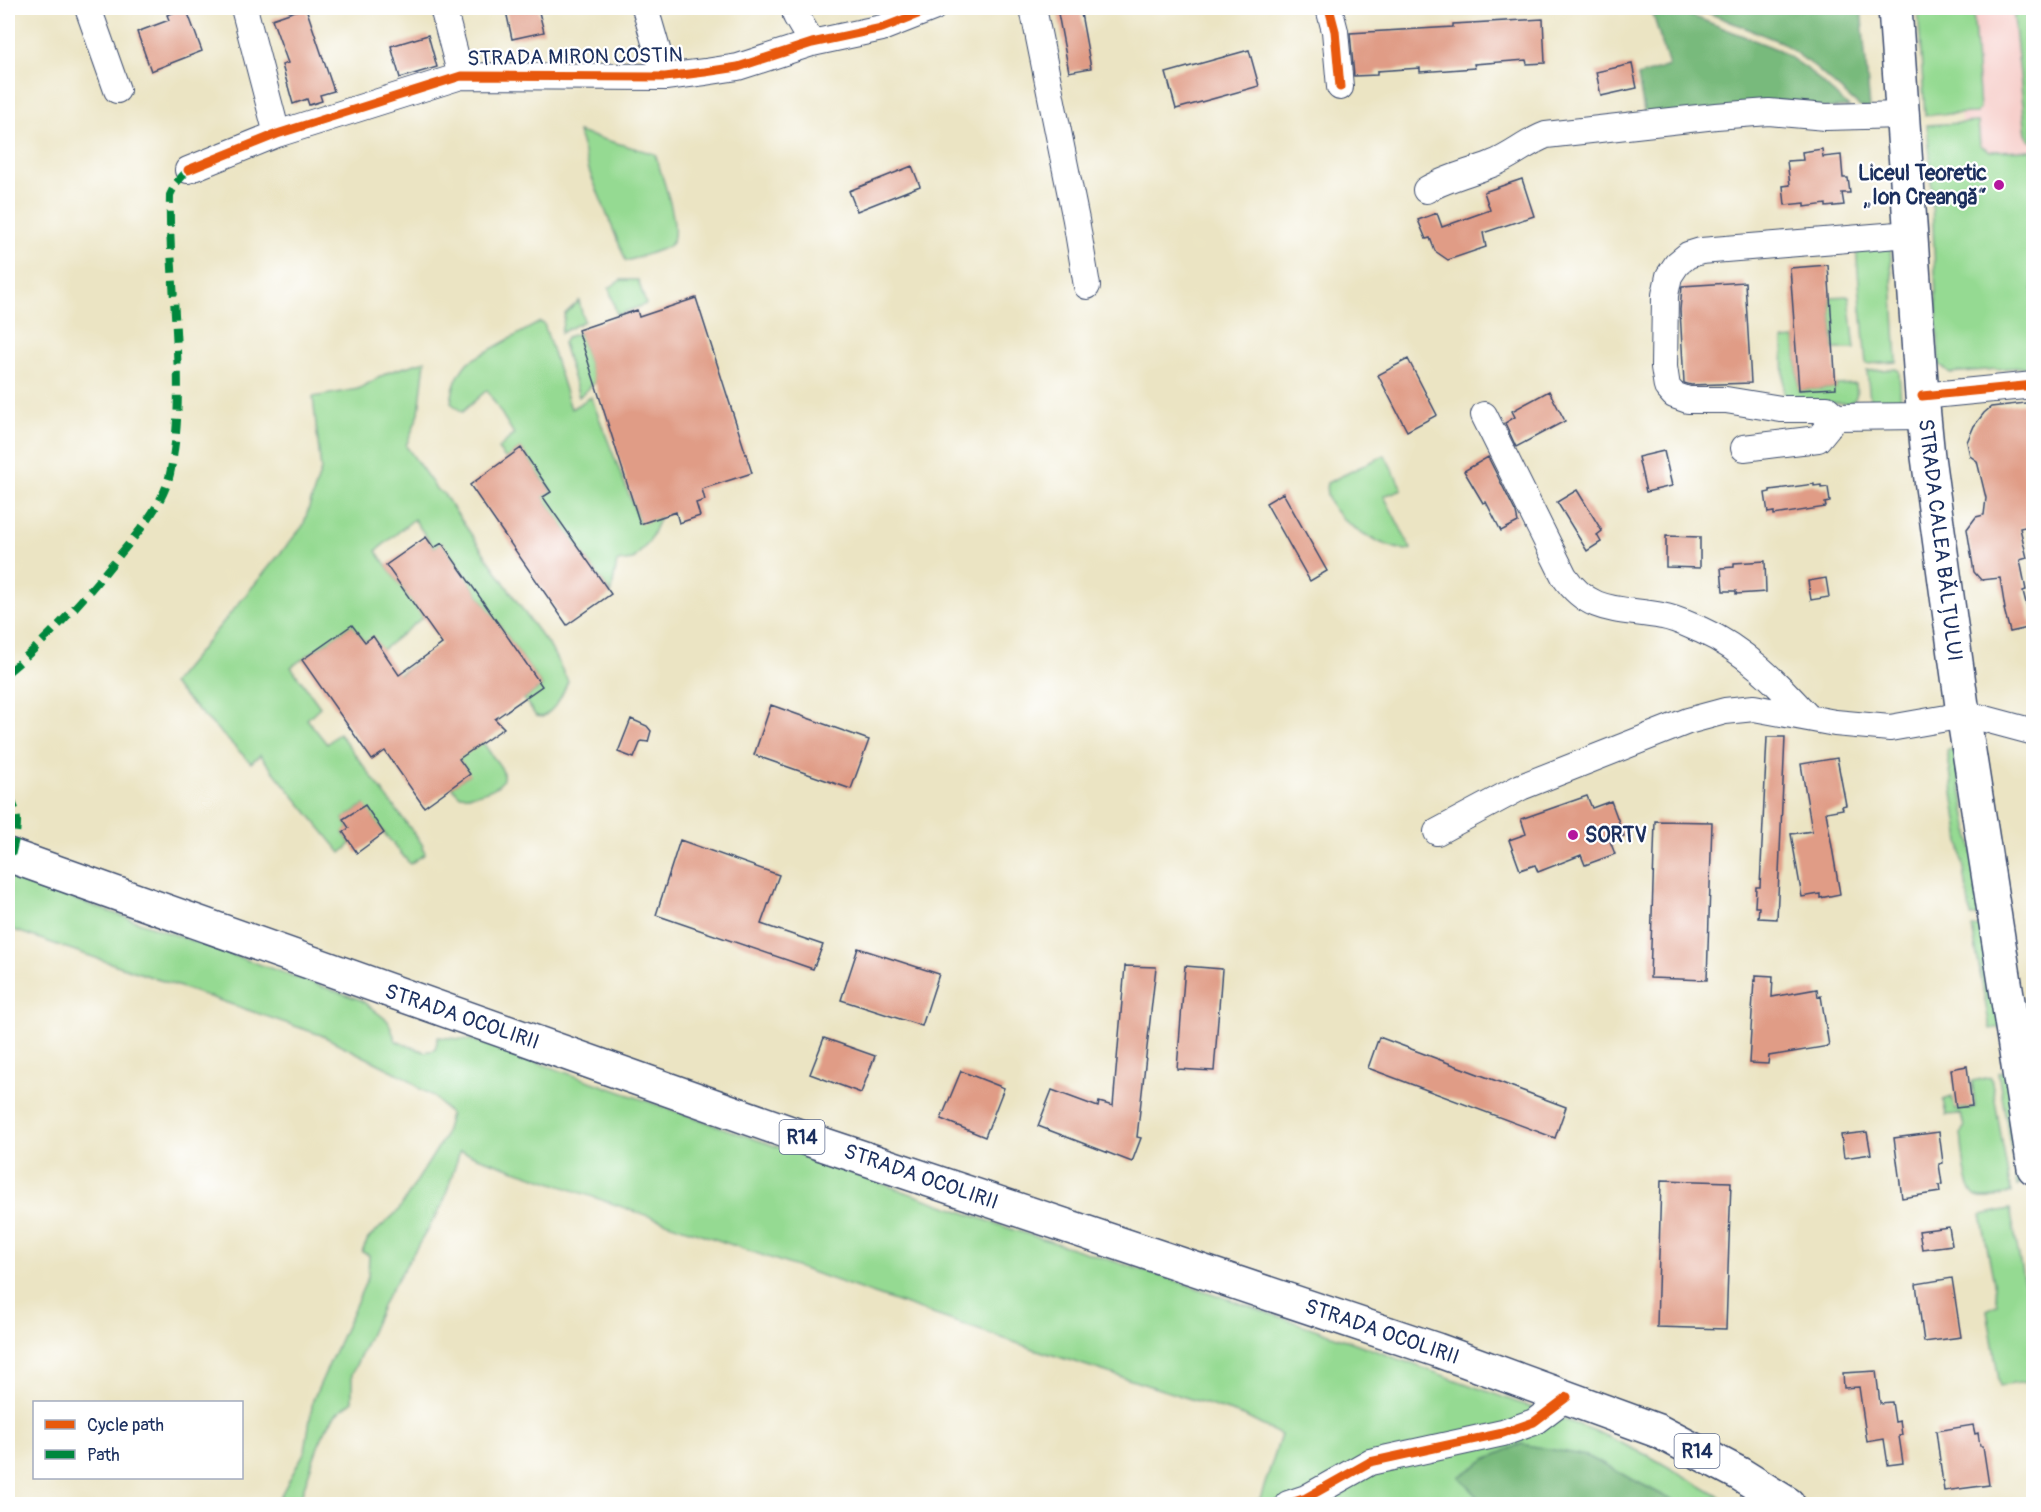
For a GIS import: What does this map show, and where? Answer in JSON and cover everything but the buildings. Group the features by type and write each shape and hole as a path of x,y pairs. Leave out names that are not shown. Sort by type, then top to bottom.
{"main road":[{"name":"STRADA CALEA BĂLȚULUI","path":"1895,8 1922,406 1963,713 2034,1168"},
{"name":"STRADA OCOLIRII","path":"8,855 808,1139 1437,1350 1599,1409"},
{"name":"R14","path":"1599,1409 1720,1478 1760,1504"},
{"name":"R14","path":"1599,1409 1658,1431 1740,1473 1788,1504"}],"street":[{"path":"88,8 117,90"},
{"path":"244,8 277,134"},
{"path":"444,8 461,76"},
{"path":"645,8 665,77"},
{"path":"795,8 796,16 812,43"},
{"name":"STRADA MIRON COSTIN","path":"188,170 277,134 461,76 665,77 738,67 812,43 882,28 933,8"},
{"path":"1033,8 1087,286"},
{"path":"1329,8 1335,31 1340,87"},
{"path":"1426,190 1435,184 1493,164 1546,135 1769,112 1826,117 1902,115"},
{"path":"1836,417 1827,409 1781,409 1726,400 1688,400 1674,395 1667,387 1664,367 1665,295 1669,276 1677,264 1688,255 1701,251 1910,234"},
{"path":"1744,448 1818,439 1836,417 1922,406 2034,385"},
{"path":"1484,415 1564,576 1579,595 1606,608 1665,616 1702,630 1728,645 1777,682 1808,717"},
{"path":"1437,832 1521,788 1688,721 1725,711 1754,708 1834,723 1890,728 1963,713 2034,732"},
{"path":"1288,1504 1306,1498 1370,1462 1503,1433 1534,1422 1567,1397"}],"shaded area":[{"name":"Liceul Teoretic „Ion Creangă“","path":"1954,8 2033,8 2033,362 1976,366"}],"green space":[{"path":"1651,8 1672,8 1779,50 1806,68 1849,107 1645,117 1638,76 1669,66"},
{"path":"1696,8 1861,8 1870,109 1860,107 1812,65 1781,42"},
{"path":"1918,8 1973,8 1980,109 1976,113 1925,115"},
{"path":"2013,8 2033,8 2033,142 2026,134"},
{"path":"1978,122 1980,145 1990,151 2033,150 2033,366 1950,373 1939,364 1927,125"},
{"path":"578,132 655,154 673,215 674,238 670,245 626,261 590,173"},
{"path":"1890,246 1897,362 1866,364 1856,248"},
{"path":"621,280 638,280 646,304 617,315 609,288"},
{"path":"1849,296 1855,349 1834,349 1830,297"},
{"path":"579,301 584,321 561,333 565,314"},
{"path":"540,322 544,324 571,409 591,397 640,523 660,517 649,542 633,560 617,562 611,594 543,497 551,491 521,448 506,459 498,449 514,434 487,390 462,412 451,403 456,381 468,362"},
{"path":"579,333 595,382 579,397 563,343 567,337"},
{"path":"1795,339 1799,390 1836,388 1836,385 1856,384 1856,395 1853,401 1850,403 1792,402 1784,396 1783,340"},
{"path":"425,361 419,413 406,446 437,490 443,493 550,647 568,681 555,706 542,717 536,716 524,699 542,686 442,543 434,548 414,519 376,551 423,617 382,650 373,637 365,642 352,625 291,667 320,707 307,719 327,744 339,733 422,844 425,854 410,864 364,805 343,819 349,828 343,833 351,844 341,853 260,755 251,763 172,684 303,526 321,470 313,397 358,389 389,372"},
{"path":"1896,369 1899,371 1901,404 1873,403 1870,400 1867,371"},
{"path":"1385,455 1402,489 1384,496 1411,549 1406,551 1379,542 1349,524 1334,509 1327,492 1327,483"},
{"path":"419,661 467,720 500,766 503,779 494,788 479,793 459,795 452,787 469,774 399,674"},
{"path":"1954,749 1984,916 1971,916 1970,912 1947,750"},
{"path":"8,876 361,1000 388,1021 396,1041 425,1052 435,1050 438,1037 473,1040 1014,1230 1168,1278 1593,1430 1651,1457 1732,1504 1249,1504 1260,1499 1281,1435 1244,1416 1034,1349 460,1151 443,1204 385,1300 352,1374 352,1402 334,1417 327,1427 317,1448 298,1504 276,1504 305,1451 313,1400 368,1277 369,1255 362,1252 368,1239 398,1211 444,1138 450,1114 433,1096 407,1078 321,1035 8,928"},
{"path":"1985,925 2002,1027 1990,1029 1972,927"},
{"path":"2008,1071 2026,1178 2017,1186 1998,1072"},
{"path":"1991,1077 2011,1193 1985,1198 1977,1197 1969,1187 1961,1134 1964,1126 1961,1114 1946,1115 1943,1100 1952,1097 1955,1110 1975,1107 1972,1081"},
{"path":"2010,1209 2033,1331 2033,1381 2000,1386 1987,1310 1998,1304 1981,1215"},
{"path":"1521,1444 1587,1456 1680,1504 1485,1504 1459,1477 1486,1459"}],"marked path":[{"path":"8,672 52,632 105,573 150,516 168,481 176,436 178,402 170,195 176,183 188,170"},
{"path":"8,796 16,810 17,818 11,856"}],"cycle path":[{"path":"188,170 277,134 461,76 665,77 705,72 738,67 812,43 882,28 933,8"},
{"path":"1329,8 1335,31 1340,87"},
{"path":"1922,396 2034,385"},
{"path":"1288,1504 1306,1498 1370,1462 1503,1433 1534,1422 1567,1397"}],"place":[{"name":"Liceul Teoretic „Ion Creangă“","path":"1999,185"},
{"name":"SORTV","path":"1573,835"}]}
